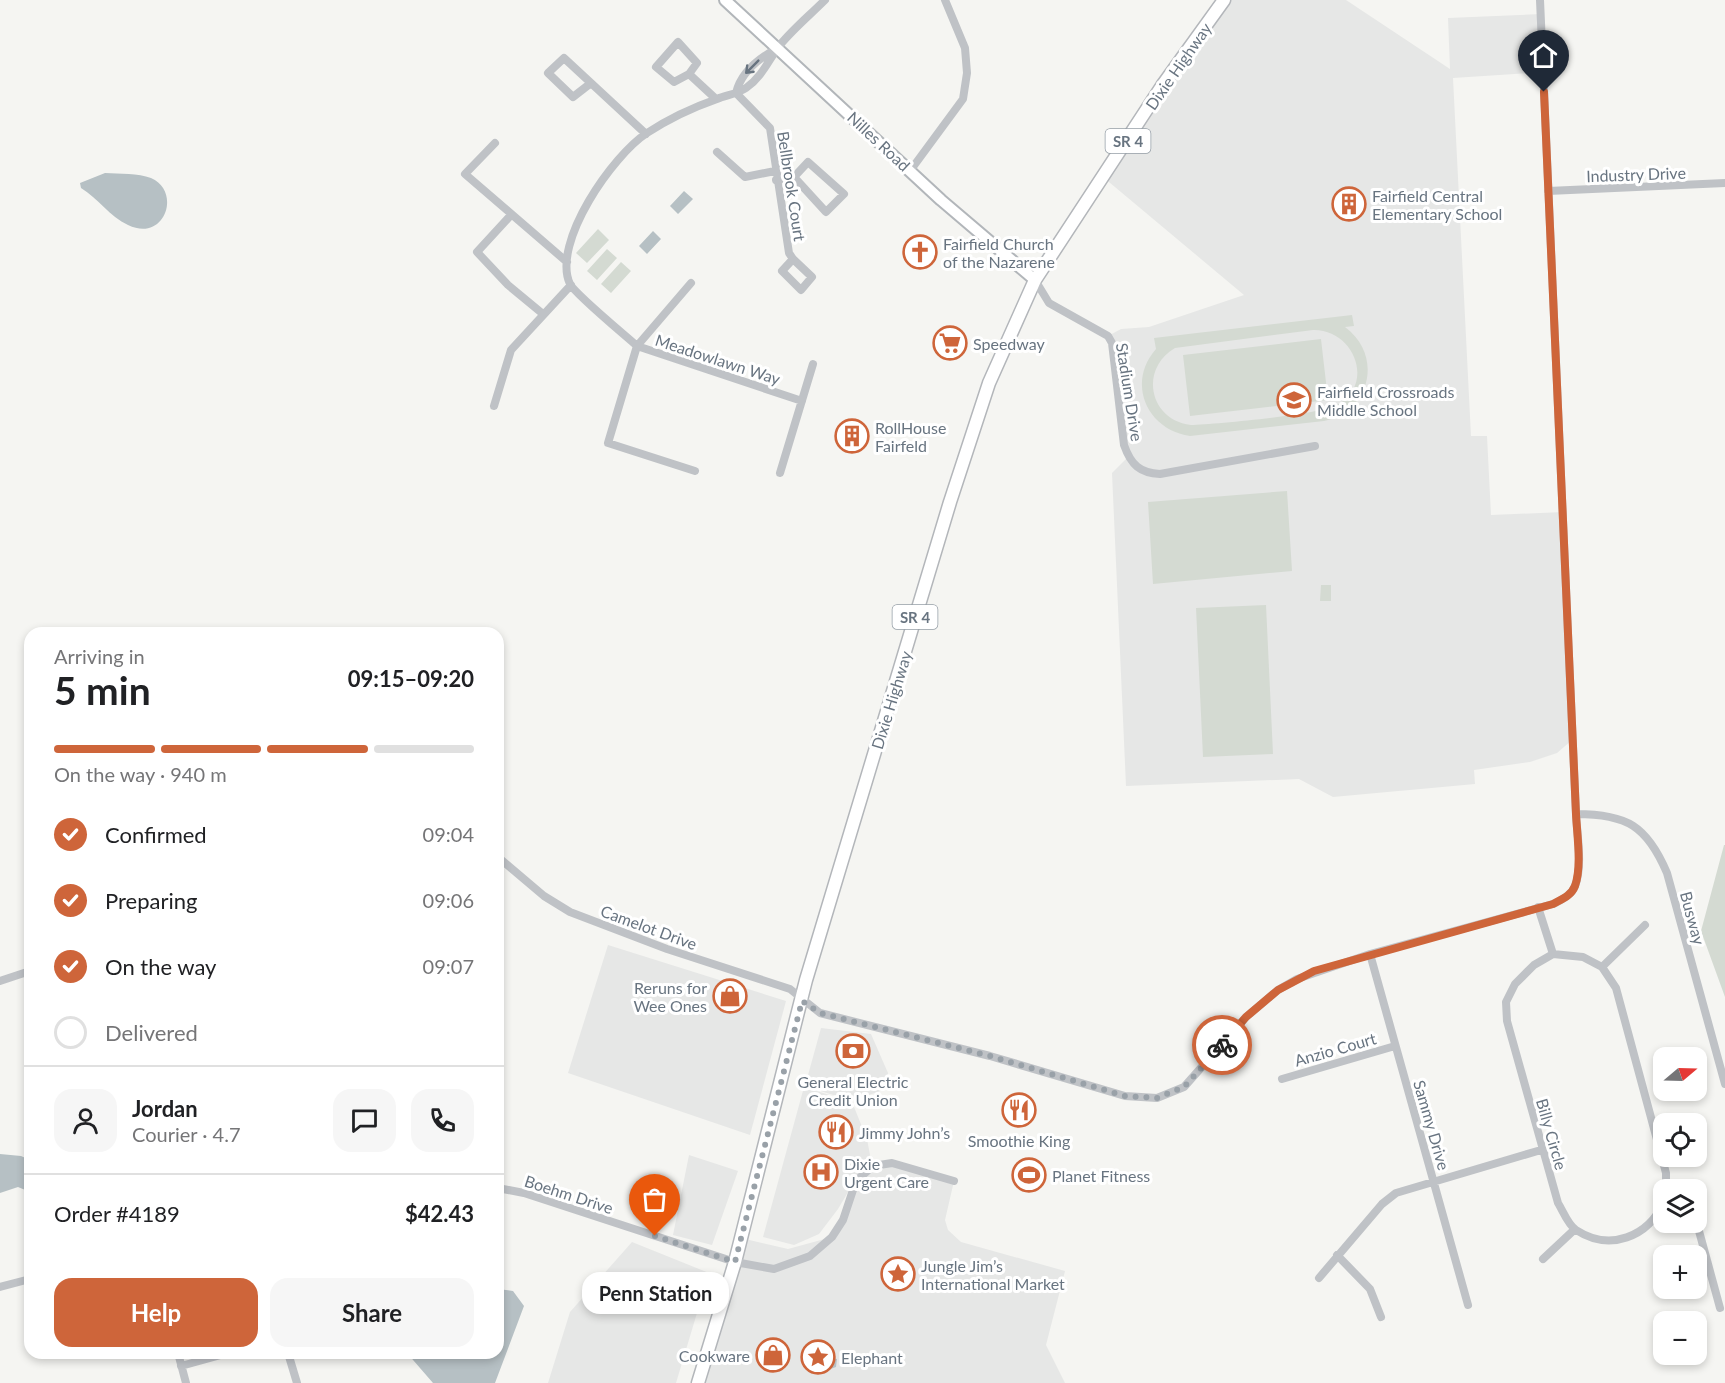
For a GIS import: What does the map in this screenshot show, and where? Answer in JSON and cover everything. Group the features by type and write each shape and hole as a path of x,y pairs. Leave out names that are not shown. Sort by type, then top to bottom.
{"main road":[{"name":"Dixie Highway","path":"698,1383 735,1262 816,948 988,383 1035,280 1162,86 1224,0"}],"street":[{"name":"Nilles Road","path":"725,0 910,171 1035,280"},
{"path":"695,471 608,443 637,346 571,285 567,262 577,225 589,199 605,174 646,134 716,99 736,93 740,80 764,55 778,47 825,0"},
{"path":"910,171 963,99 967,73 965,48 945,0"},
{"path":"1540,0 1576,814"},
{"path":"678,42 697,63 689,74 674,82 656,67 678,42"},
{"path":"591,83 573,97 548,73 564,58 591,83 646,134"},
{"path":"689,74 716,99"},
{"name":"Bellbrook Court","path":"736,93 770,128 776,180 789,253 793,259"},
{"path":"495,143 465,174 567,262"},
{"path":"717,152 745,177 775,171"},
{"path":"776,180 794,177 808,162 844,194 826,212 794,177"},
{"name":"Industry Drive","path":"1548,191 1725,183"},
{"path":"511,215 477,252 508,285 543,314"},
{"name":"Stadium Drive","path":"1035,280 1049,303 1107,336 1112,343 1124,445 1128,457 1137,468 1147,473 1160,474 1315,446"},
{"name":"Meadowlawn Way","path":"691,283 637,346 802,401"},
{"path":"494,406 511,350 571,285"},
{"path":"780,473 813,364"},
{"name":"Camelot Drive","path":"504,862 544,896 570,912 667,949 790,989 802,1001 820,1013 990,1056 1125,1096 1157,1098 1184,1087 1246,1017 1278,990 1314,971 1538,908 1568,896 1575,887 1577,871 1576,814"},
{"name":"Busway","path":"1576,814 1603,814 1621,818 1650,839 1658,853 1667,873 1725,1084"},
{"path":"1538,908 1553,954 1583,957 1602,967 1616,988 1666,1179"},
{"path":"1602,967 1645,925"},
{"name":"Sammy Drive","path":"1370,954 1468,1305"},
{"name":"Billy Circle","path":"1553,954 1534,965 1515,984 1506,1002 1507,1021 1541,1150 1558,1203 1574,1230"},
{"path":"0,981 24,973"},
{"name":"Anzio Court","path":"1282,1079 1395,1046"},
{"path":"1319,1278 1337,1255 1396,1193 1541,1150"},
{"name":"Boehm Drive","path":"504,1189 524,1193 735,1262 774,1269 810,1256 837,1231 856,1181 868,1169 881,1163 892,1163 954,1181"},
{"path":"1543,1259 1574,1230 1603,1241 1622,1239 1638,1234 1653,1221"},
{"path":"1700,1233 1720,1308"},
{"path":"1337,1255 1370,1289 1381,1317"},
{"path":"0,1287 24,1281"},
{"path":"179,1359 186,1383"},
{"path":"181,1366 206,1359"},
{"path":"290,1359 297,1383"}],"shaded area":[{"name":"Fairfield Crossroads Middle School","path":"1224,0 1346,0 1450,69 1448,18 1541,14 1543,72 1453,78 1471,436 1487,436 1491,515 1563,512 1572,740 1557,753 1530,762 1474,770 1475,784 1333,797 1299,779 1126,786 1112,473 1128,457 1108,336 1121,329 1149,327 1244,295 1103,177"},
{"path":"105,173 140,175 160,184 166,193 167,203 160,221 152,227 141,229 128,225 81,188 80,183"},
{"path":"684,191 693,199 678,214 670,206"},
{"path":"598,229 609,240 587,263 576,253"},
{"path":"653,231 661,239 647,254 639,246"},
{"path":"607,249 617,258 597,280 587,271"},
{"path":"621,262 631,271 611,293 601,284"},
{"path":"1352,315 1354,326 1345,327 1357,339 1365,353 1368,367 1366,381 1361,395 1352,406 1340,415 1324,421 1190,436 1162,425 1152,415 1146,403 1142,390 1143,376 1147,362 1156,349 1154,338","holes":["1313,330 1327,332 1340,338 1349,348 1355,359 1357,372 1355,384 1349,396 1337,405 1289,415 1191,425 1177,421 1166,414 1158,404 1153,380 1156,368 1175,348"]},
{"path":"1321,339 1328,400 1190,416 1183,355"},
{"path":"1287,491 1292,571 1153,584 1148,502"},
{"path":"1321,585 1331,585 1331,601 1320,601"},
{"path":"1266,605 1273,754 1203,757 1196,608"},
{"path":"1725,845 1725,997 1701,931"},
{"path":"608,945 786,1001 750,1135 568,1073"},
{"path":"821,1028 871,1034 888,1073 886,1089 852,1101 805,1086"},
{"path":"804,1087 852,1102 867,1139 870,1155 838,1209 819,1234 794,1245 763,1237"},
{"path":"0,1154 24,1157 24,1190 18,1187 0,1193"},
{"path":"689,1155 738,1171 712,1245 673,1235"},
{"name":"Jungle Jim’s International Market","path":"881,1163 954,1181 945,1220 948,1230 961,1242 1065,1271 1046,1345 1065,1383 698,1383 741,1238 788,1249 832,1237 856,1181"},
{"path":"632,1242 709,1273 676,1383 548,1383 570,1312"},
{"path":"504,1290 513,1291 524,1306 495,1383 433,1383 412,1359 504,1359"},
{"path":"818,1354 837,1359 836,1367 822,1372 818,1367 813,1370 803,1366 803,1363"}],"way so far":[{"path":"655,1236 735,1262 802,1001 820,1013 990,1056 1125,1096 1157,1098 1184,1087 1222,1045"}],"place":[{"name":"Fairfield Central Elementary School","path":"1349,204"},
{"name":"Fairfield Church of the Nazarene","path":"920,252"},
{"name":"Speedway","path":"950,343"},
{"name":"Fairfield Crossroads Middle School","path":"1294,400"},
{"name":"RollHouse Fairfeld","path":"852,436"},
{"name":"Reruns for Wee Ones","path":"730,996"},
{"name":"General Electric Credit Union","path":"853,1051"},
{"name":"Smoothie King","path":"1019,1110"},
{"name":"Jimmy John’s","path":"836,1132"},
{"name":"Dixie Urgent Care","path":"821,1172"},
{"name":"Planet Fitness","path":"1029,1175"},
{"name":"Penn Station","path":"655,1236"},
{"name":"Jungle Jim’s International Market","path":"898,1274"},
{"name":"Cookware","path":"773,1355"},
{"name":"Elephant","path":"818,1357"}],"route":[{"path":"1222,1045 1246,1017 1278,990 1314,971 1553,904 1568,896 1575,887 1576,814 1544,92"}]}
